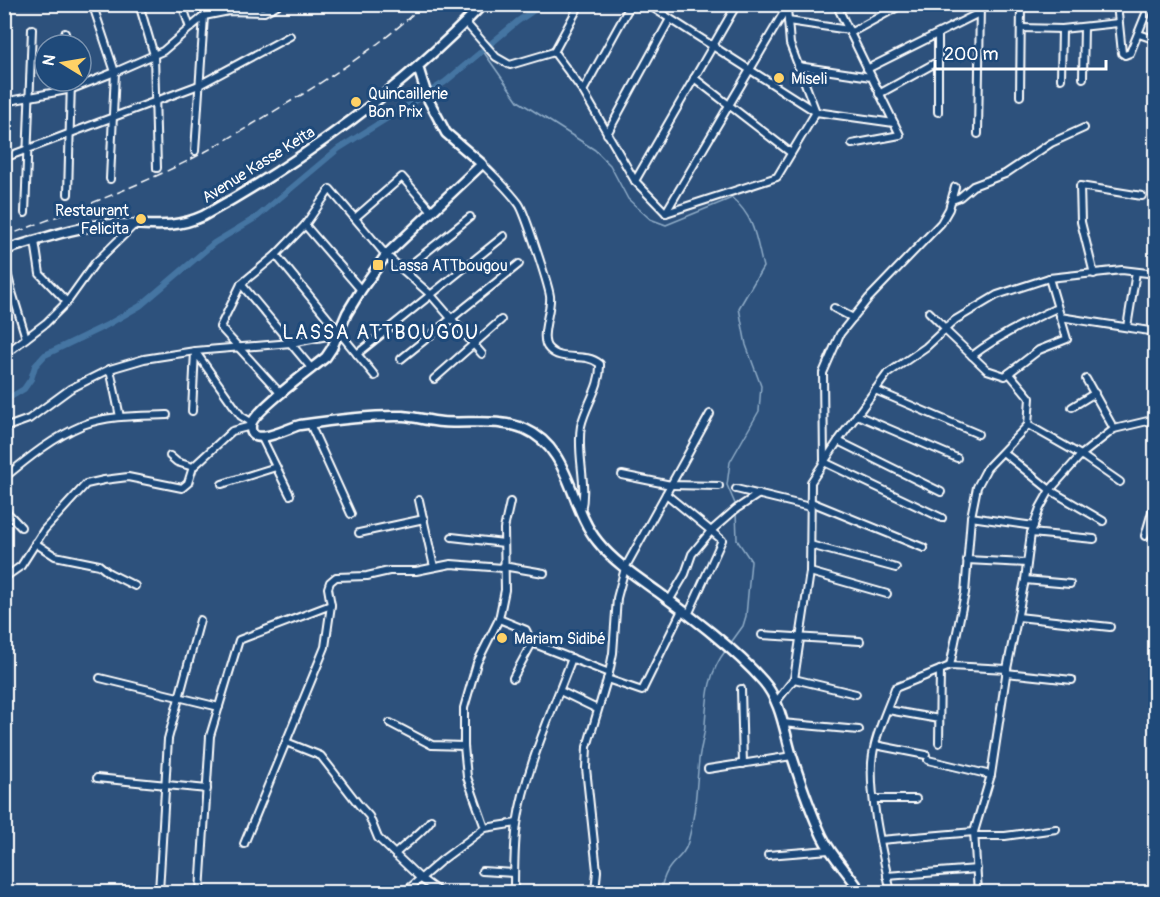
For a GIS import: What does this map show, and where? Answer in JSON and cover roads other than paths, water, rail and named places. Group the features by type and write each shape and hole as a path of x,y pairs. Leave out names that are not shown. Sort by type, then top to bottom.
{"street":[{"path":"139,4 154,55 157,168"},
{"path":"182,4 190,28"},
{"name":"Avenue Kasse Keita","path":"4,250 84,228 113,224 169,226 192,221 227,203 319,144 418,67 466,23 483,4"},
{"path":"466,23 496,57 510,65 554,52 580,4"},
{"path":"583,91 631,4"},
{"path":"647,4 816,112 894,123"},
{"path":"634,181 737,4"},
{"path":"788,21 849,31 903,4"},
{"path":"978,134 980,4"},
{"path":"1020,96 1021,4"},
{"path":"1117,4 1122,53 1125,55 1130,53 1150,4"},
{"path":"93,81 163,51 204,15 228,8 264,12 275,5"},
{"path":"836,5 900,135 852,144"},
{"path":"93,6 115,72 110,179"},
{"path":"787,6 790,44 816,112"},
{"path":"666,213 787,6"},
{"path":"867,69 979,13"},
{"path":"195,151 204,15"},
{"path":"607,134 670,19"},
{"path":"1021,28 1062,29 1118,23"},
{"path":"1083,78 1084,27"},
{"path":"25,213 32,29"},
{"path":"1061,79 1062,29"},
{"path":"938,34 938,112"},
{"path":"1139,34 1155,40"},
{"path":"4,158 199,85 290,36"},
{"path":"554,52 583,91 634,181 666,213"},
{"path":"879,94 938,62"},
{"path":"798,66 871,77"},
{"path":"418,67 428,99 446,133 482,164 521,207 550,297 544,339 547,348 565,357 583,356 600,364 600,375 585,413 580,435 581,512"},
{"path":"694,78 791,153"},
{"path":"4,102 48,93"},
{"path":"68,194 72,93"},
{"path":"666,213 777,177 816,112"},
{"path":"952,200 960,197 973,186 1005,174 1051,143 1084,128"},
{"path":"4,578 21,566 44,530 86,484 128,477 182,488 188,483 193,467 232,431 251,424 261,410 326,357 361,290 386,255 482,164"},
{"path":"355,218 402,177 431,210"},
{"path":"1094,274 1081,222 1080,186 1142,196"},
{"path":"824,462 823,373 840,334 916,247 941,223 949,209 955,187"},
{"path":"281,394 220,327 241,284 276,255 305,225 330,189 386,255 431,295 482,354"},
{"path":"404,270 470,217"},
{"path":"4,355 67,302 95,263 134,225"},
{"path":"305,225 361,290"},
{"path":"357,354 504,236"},
{"path":"35,241 40,274 67,302"},
{"path":"276,255 375,376"},
{"path":"4,261 26,338"},
{"path":"401,359 519,264"},
{"path":"776,702 795,679 810,572 811,482 837,441 887,374 926,347 956,320 997,295 1048,278 1122,270 1155,274"},
{"path":"1127,327 1136,272"},
{"path":"929,312 987,370 1005,376 1039,350 1066,339 1048,278"},
{"path":"241,284 312,369"},
{"path":"834,308 853,318"},
{"path":"972,356 989,343 1036,317 1058,308"},
{"path":"1060,317 1155,332"},
{"path":"434,379 501,320"},
{"path":"4,428 29,419 70,390 110,369 166,354 291,343 339,333"},
{"path":"192,411 195,351"},
{"path":"195,351 242,416 251,424 255,436 262,438 291,427 310,424 404,416 442,422 487,421 512,425 537,437 556,456 581,512 596,540 608,554 685,613 764,681 776,702 792,756 829,850 861,892"},
{"path":"110,369 120,417"},
{"path":"950,666 965,593 971,517 977,487 987,468 1004,453 1028,425 1030,398 1009,373"},
{"path":"1086,379 1114,429"},
{"path":"875,390 978,434"},
{"path":"1072,407 1095,393"},
{"path":"595,892 597,871 586,768 587,747 613,653 617,598 626,568 710,414"},
{"path":"4,477 55,440 85,424 120,417 167,415"},
{"path":"856,415 957,458"},
{"path":"978,892 975,834 991,775 1007,671 1033,530 1040,508 1050,490 1081,454 1114,429 1155,419"},
{"path":"310,424 351,514"},
{"path":"1028,425 1081,454 1120,482"},
{"path":"262,438 290,495"},
{"path":"837,441 941,492"},
{"path":"1004,453 1050,490 1103,521"},
{"path":"170,456 177,462 193,467"},
{"path":"824,462 942,518"},
{"path":"222,484 276,467"},
{"path":"622,476 671,485 719,486"},
{"path":"736,489 811,504 924,548"},
{"path":"499,619 526,630 532,643 572,658 642,691 722,540 666,494"},
{"path":"669,601 685,574 693,554 711,531 736,509 759,494"},
{"path":"1145,536 1155,498"},
{"path":"419,500 434,567"},
{"path":"485,828 467,777 464,746 465,708 477,663 499,619 505,590 504,529 510,502"},
{"path":"4,509 21,527"},
{"path":"971,517 1033,530 1094,539"},
{"path":"359,533 424,519"},
{"path":"452,537 504,543"},
{"path":"34,543 54,556 99,565 109,573 135,586"},
{"path":"810,545 896,568"},
{"path":"967,560 1027,563"},
{"path":"244,844 325,647 332,605 328,588 330,582 336,578 367,576 389,571 416,571 451,564 503,567 544,573"},
{"path":"810,572 887,594"},
{"path":"1025,580 1070,584"},
{"path":"200,892 210,736 239,640 332,605"},
{"path":"1018,617 1110,627"},
{"path":"159,892 168,739 200,620"},
{"path":"762,635 860,641"},
{"path":"513,678 532,643"},
{"path":"514,892 517,823 535,757 572,658"},
{"path":"891,892 880,840 871,765 875,745 895,688 950,666 1072,680"},
{"path":"939,743 940,670"},
{"path":"100,678 219,707"},
{"path":"795,679 856,694"},
{"path":"741,689 743,764"},
{"path":"560,691 597,710"},
{"path":"888,710 939,719"},
{"path":"390,723 432,746 464,746"},
{"path":"782,723 859,730"},
{"path":"286,742 321,756 358,806 369,816 378,838 420,878 440,892"},
{"path":"875,745 991,775"},
{"path":"708,769 792,756"},
{"path":"97,778 207,789"},
{"path":"874,799 916,799"},
{"path":"395,854 422,832 431,820"},
{"path":"405,892 485,828 517,823"},
{"path":"880,840 975,834 1005,836 1056,829"},
{"path":"768,855 829,850"},
{"path":"887,876 977,869"},
{"path":"482,871 514,873"},
{"path":"1046,892 1053,891"}],"waterway":[{"path":"4,401 24,389 31,379 35,366 45,355 140,306 214,243 257,217 338,149 445,82 518,21 543,4"},
{"path":"483,51 518,101 595,150 610,165 628,199 650,219 666,225 732,198 746,213 756,238 763,267 739,308 746,345 761,386 759,411 730,462 727,485 736,506"},
{"path":"730,644 743,626 746,616 751,561 737,540 736,511"},
{"path":"660,892 666,873 683,853 691,832 710,686 715,667 726,650"}],"railway":[{"path":"4,237 129,188 214,147 350,63 395,30 423,4"}],"place":[{"name":"Miseli","path":"779,78"},
{"name":"Quincaillerie Bon Prix","path":"356,102"},
{"name":"Restaurant Felicita","path":"141,219"},
{"name":"Lassa ATTbougou","path":"378,265"},
{"name":"Mariam Sidibé","path":"502,638"}],"district":[{"name":"LASSA ATTBOUGOU","path":"381,332"}]}
